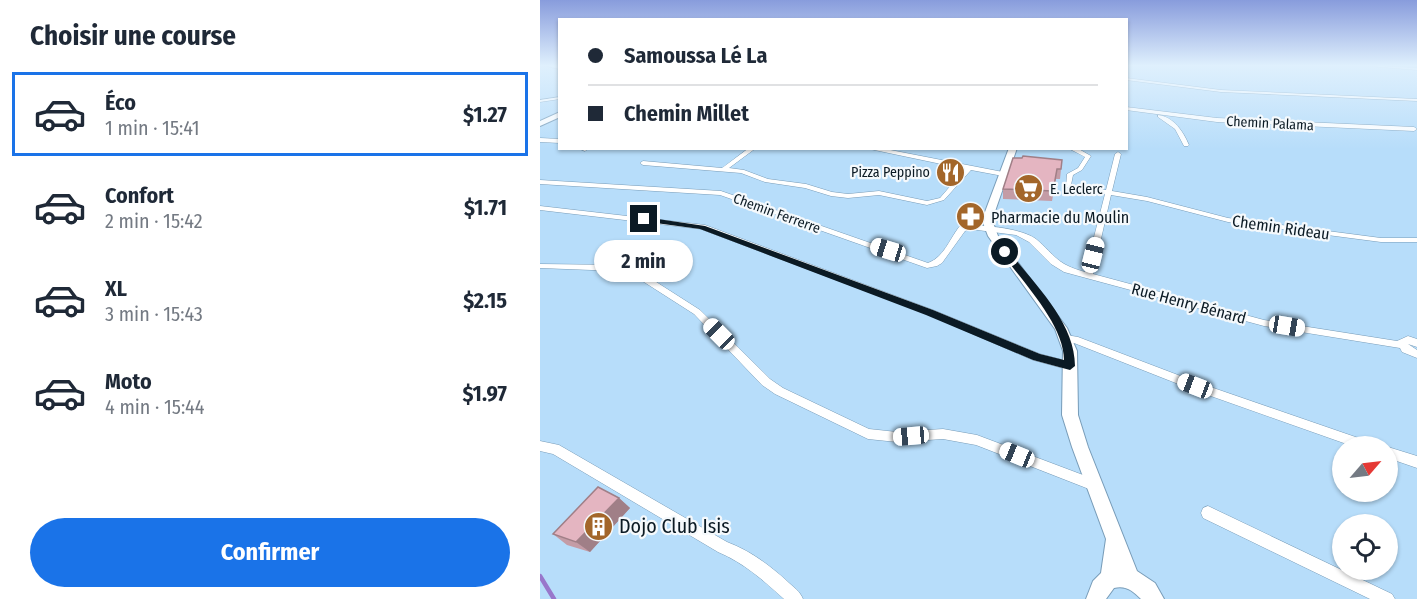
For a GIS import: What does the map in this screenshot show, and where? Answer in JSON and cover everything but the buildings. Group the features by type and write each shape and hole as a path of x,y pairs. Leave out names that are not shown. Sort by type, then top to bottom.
{"main road":[{"path":"540,124 558,115"},
{"path":"1012,150 989,211 987,220 989,229 1061,327 1066,339 1070,351 1070,415 1113,534 1120,578"},
{"path":"1096,599 1103,583 1120,578 1146,589 1154,599"}],"street":[{"path":"1264,93 1417,100"},
{"path":"540,102 558,98"},
{"path":"1128,108 1166,116 1182,134 1186,146"},
{"name":"Chemin Palama","path":"1166,116 1414,129"},
{"path":"540,140 558,141"},
{"path":"724,169 748,154 748,150"},
{"path":"878,150 1003,174"},
{"name":"Chemin Rideau","path":"1075,150 1088,156 1080,169 1070,174 1068,186 1146,199 1228,220 1381,240 1417,240"},
{"path":"1088,276 1118,154"},
{"path":"643,164 724,169 746,172 767,181 806,186 831,194 848,196 879,193 927,202 942,199 968,169"},
{"name":"Chemin Ferrerre","path":"540,182 721,193 927,266 935,265 942,260 962,229 970,227 989,229"},
{"path":"540,208 702,227 930,312 1037,357 1070,366"},
{"name":"Rue Henry Bénard","path":"989,229 1013,231 1026,236 1058,265 1088,276 1264,323 1402,345 1417,354"},
{"path":"540,266 618,268 636,273 697,312 766,382 779,391 868,434 897,438 943,434 960,435 1096,486"},
{"path":"1066,339 1075,340 1195,386 1338,436"},
{"name":"Rue Henry Bénard","path":"1402,345 1404,340 1417,343"},
{"path":"540,446 555,449 708,539 741,553 755,562 795,599"},
{"path":"1398,456 1417,462"},
{"path":"1208,513 1387,599"}],"waterway":[{"path":"540,576 554,599"}],"place":[{"name":"Pizza Peppino","path":"951,172"},
{"name":"E. Leclerc","path":"1029,189"},
{"name":"Pharmacie du Moulin","path":"970,217"},
{"name":"Dojo Club Isis","path":"598,526"}],"route":[{"path":"644,219 702,227 930,312 1037,357 1070,366 1070,351 1061,327 1005,252"}]}
